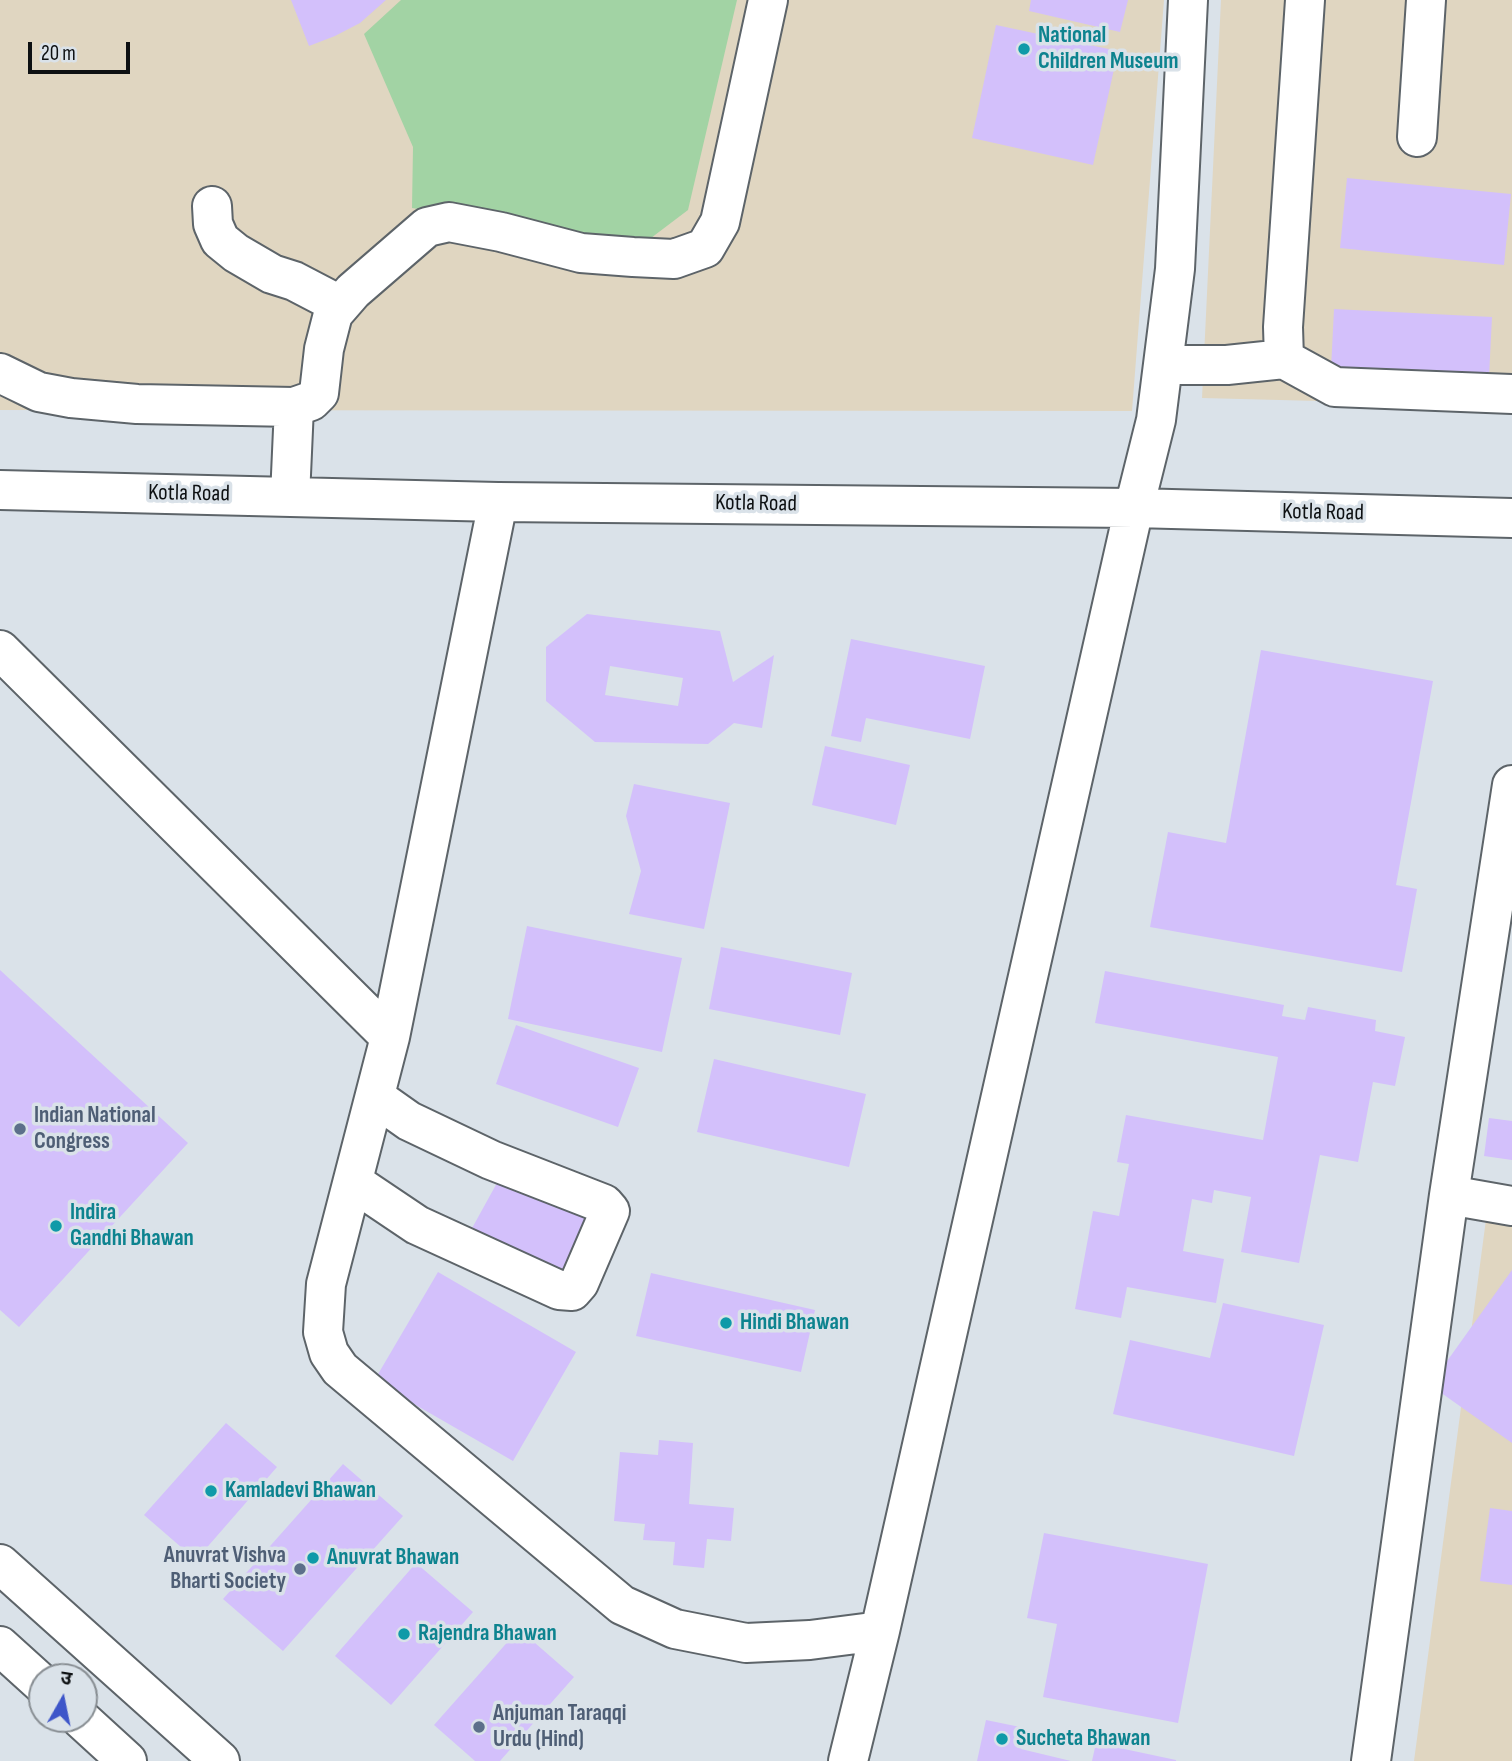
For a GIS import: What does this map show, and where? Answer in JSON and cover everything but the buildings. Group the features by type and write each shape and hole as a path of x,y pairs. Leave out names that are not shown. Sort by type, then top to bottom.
{"street":[{"path":"0,373 39,392 71,398 137,404 294,407 311,401 319,393 324,349 333,314 388,259 427,227 449,222 501,232 581,253 674,259 705,248 720,222 768,0"},
{"path":"848,1761 1156,420 1175,269 1188,0"},
{"path":"1284,359 1283,327 1305,0"},
{"path":"1417,137 1426,0"},
{"path":"212,206 214,224 220,240 236,253 272,274 293,281 340,305"},
{"path":"1164,365 1227,365 1284,359 1335,387 1512,394"},
{"path":"290,497 294,407"},
{"name":"Kotla Road","path":"0,490 498,502 1134,508 1512,518"},
{"path":"498,502 390,1037 326,1284 323,1332 328,1353 340,1369 622,1605 675,1629 746,1643 810,1640 880,1631"},
{"path":"0,650 390,1037"},
{"path":"1371,1761 1449,1195 1512,785"},
{"path":"352,1182 417,1225 559,1290 572,1291 579,1283 610,1211 604,1205 491,1160 409,1121 374,1097"},
{"path":"1449,1195 1512,1206"},
{"path":"0,1564 220,1761"},
{"path":"0,1646 28,1671"},
{"path":"96,1733 127,1761"}],"shaded area":[{"path":"0,0 1164,0 1132,411 0,410"},
{"path":"1221,0 1512,0 1512,406 1202,398"},
{"path":"1487,1212 1512,1213 1512,1761 1414,1761"}],"green space":[{"path":"401,0 737,0 688,210 651,238 569,234 412,208 413,147 364,34"}],"place":[{"name":"National Children Museum","path":"1024,49"},
{"name":"Indian National Congress","path":"20,1129"},
{"name":"Indira Gandhi Bhawan","path":"56,1226"},
{"name":"Hindi Bhawan","path":"726,1323"},
{"name":"Kamladevi Bhawan","path":"211,1491"},
{"name":"Anuvrat Bhawan","path":"313,1558"},
{"name":"Anuvrat Vishva Bharti Society","path":"300,1569"},
{"name":"Rajendra Bhawan","path":"404,1634"},
{"name":"Anjuman Taraqqi Urdu (Hind)","path":"479,1727"},
{"name":"Sucheta Bhawan","path":"1002,1739"}]}
